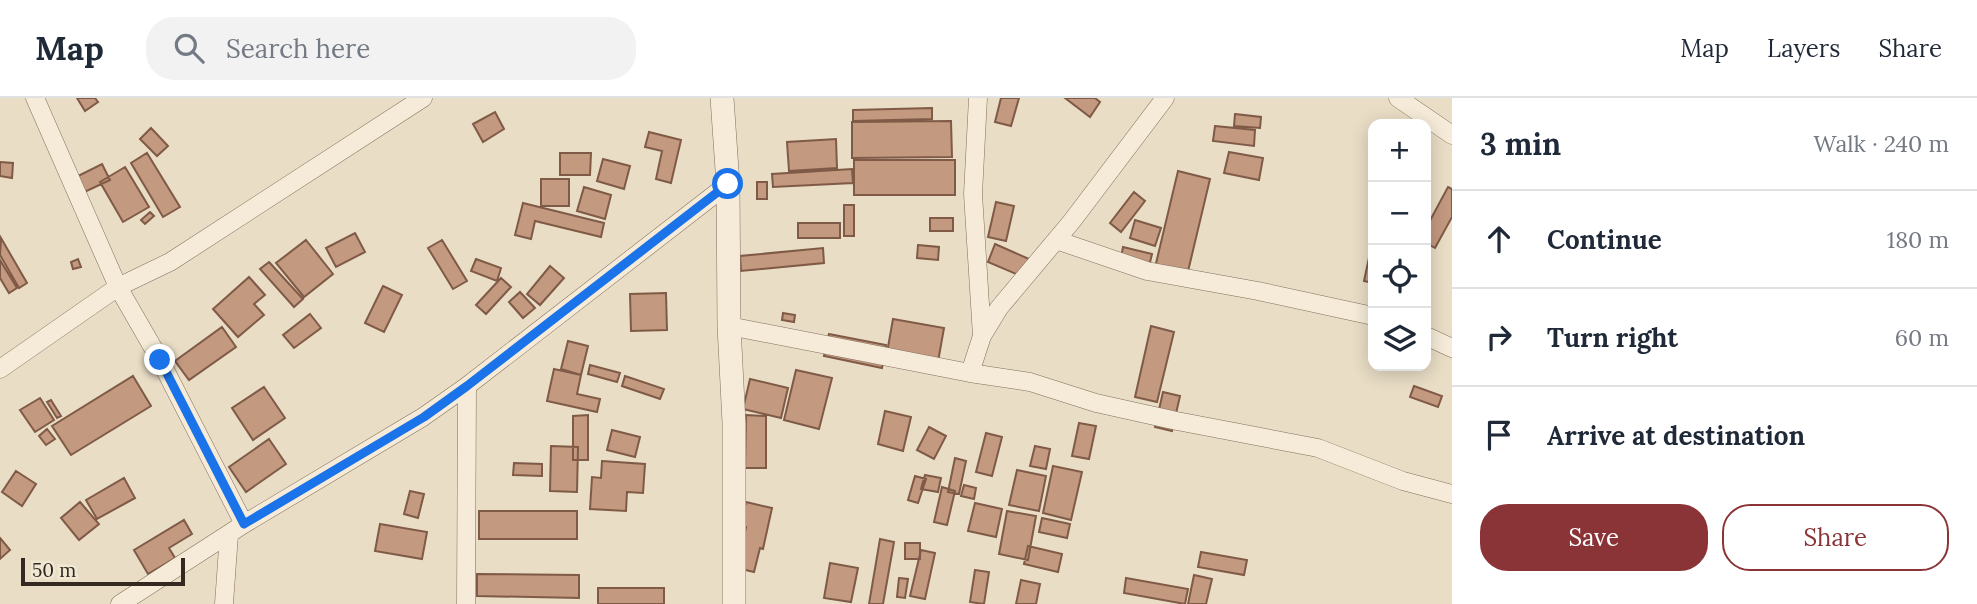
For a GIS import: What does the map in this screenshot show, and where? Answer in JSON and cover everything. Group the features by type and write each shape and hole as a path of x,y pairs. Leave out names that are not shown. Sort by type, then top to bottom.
{"street":[{"path":"35,98 118,287 160,360 244,524"},
{"path":"0,369 118,287 170,262 423,98"},
{"path":"722,98 728,184 729,326 734,423 734,604"},
{"path":"978,98 973,194 982,336"},
{"path":"970,373 982,336 999,309 1056,240 1165,98"},
{"path":"1398,98 1452,135"},
{"path":"120,604 244,524 424,417 728,184"},
{"path":"1056,240 1147,271 1368,315"},
{"path":"729,326 970,373 1030,382 1096,403 1318,448 1403,481 1452,494"},
{"path":"1431,338 1452,348"},
{"path":"466,604 467,386"},
{"path":"224,604 229,534"}],"building":[{"path":"77,98 95,98 98,102 85,111"},
{"path":"1001,98 1019,98 1011,126 995,122"},
{"path":"1065,98 1095,98 1100,102 1090,117"},
{"path":"932,108 932,119 853,121 853,110"},
{"path":"495,112 504,129 483,142 473,124"},
{"path":"1235,114 1261,117 1260,128 1234,126"},
{"path":"951,121 952,157 852,158 852,122"},
{"path":"1215,126 1255,130 1254,146 1213,141"},
{"path":"151,128 168,146 157,156 140,139"},
{"path":"649,132 681,140 671,183 656,179 662,151 645,147"},
{"path":"836,139 837,168 789,171 787,142"},
{"path":"1229,152 1263,158 1259,180 1224,173"},
{"path":"147,153 180,207 163,217 131,163"},
{"path":"560,153 591,153 590,175 560,175"},
{"path":"603,159 630,166 624,189 597,181"},
{"path":"854,160 955,160 955,195 854,195"},
{"path":"0,162 13,163 12,178 0,176"},
{"path":"102,164 110,180 74,197 66,182"},
{"path":"125,167 149,207 123,222 100,182"},
{"path":"852,169 853,183 773,187 772,174"},
{"path":"1178,171 1210,179 1185,284 1153,276"},
{"path":"541,179 569,179 569,206 541,206"},
{"path":"757,182 767,182 767,199 757,199"},
{"path":"584,187 611,195 605,219 577,211"},
{"path":"1448,187 1452,189 1452,217 1435,248 1431,246 1431,219"},
{"path":"1134,192 1145,201 1121,232 1110,223"},
{"path":"996,202 1014,206 1006,241 988,237"},
{"path":"523,203 604,223 601,237 535,221 531,239 515,235"},
{"path":"844,205 854,205 854,236 844,236"},
{"path":"150,212 154,216 145,224 141,220"},
{"path":"930,218 953,218 953,231 930,231"},
{"path":"1135,220 1161,228 1155,246 1130,238"},
{"path":"798,223 840,223 840,238 798,238"},
{"path":"355,233 365,252 336,267 326,248"},
{"path":"1,238 27,283 19,288 0,255"},
{"path":"306,240 333,274 304,297 276,263"},
{"path":"442,240 467,281 453,289 428,248"},
{"path":"995,244 1029,259 1021,276 988,262"},
{"path":"918,245 939,247 938,260 917,258"},
{"path":"1123,247 1152,254 1147,275 1119,268"},
{"path":"823,248 824,263 741,271 740,256"},
{"path":"78,259 81,267 73,269 71,262"},
{"path":"476,259 501,268 497,281 471,271"},
{"path":"0,260 17,288 9,293 0,278"},
{"path":"269,262 303,299 294,307 260,269"},
{"path":"1368,262 1368,282 1364,281"},
{"path":"550,266 564,278 540,305 527,294"},
{"path":"249,277 265,295 254,304 264,315 238,337 213,309"},
{"path":"501,278 511,287 486,314 476,305"},
{"path":"383,286 402,295 384,332 365,323"},
{"path":"520,292 535,308 523,318 509,302"},
{"path":"666,293 667,330 631,331 630,294"},
{"path":"783,313 795,315 794,322 782,320"},
{"path":"310,314 321,328 294,348 283,335"},
{"path":"893,319 944,328 936,373 885,364"},
{"path":"1151,326 1174,332 1157,402 1135,397"},
{"path":"222,327 236,347 189,380 175,361"},
{"path":"829,334 886,345 882,368 824,356"},
{"path":"568,341 588,346 581,375 561,369"},
{"path":"590,365 620,373 617,382 588,374"},
{"path":"554,369 581,375 577,394 600,399 597,412 547,401"},
{"path":"796,370 832,378 819,429 784,420"},
{"path":"133,376 151,406 71,455 52,426"},
{"path":"625,376 664,389 660,399 622,386"},
{"path":"750,379 788,388 781,418 743,409"},
{"path":"1414,386 1442,396 1438,407 1410,397"},
{"path":"264,387 285,418 253,440 232,408"},
{"path":"1163,392 1180,396 1172,431 1155,427"},
{"path":"40,398 54,420 35,432 20,410"},
{"path":"51,400 61,416 57,418 47,402"},
{"path":"885,411 911,417 903,451 878,444"},
{"path":"588,415 588,460 573,460 573,416"},
{"path":"746,415 766,416 766,468 745,468"},
{"path":"1079,423 1096,426 1089,459 1072,456"},
{"path":"929,427 946,436 934,459 917,450"},
{"path":"47,429 55,439 46,445 39,436"},
{"path":"612,430 640,437 635,457 607,450"},
{"path":"986,433 1002,437 992,476 976,472"},
{"path":"269,439 286,464 246,492 229,467"},
{"path":"551,446 578,447 577,492 550,491"},
{"path":"1035,446 1050,449 1046,469 1030,466"},
{"path":"955,458 966,461 959,494 948,492"},
{"path":"602,461 645,464 643,493 627,492 626,511 590,509 592,477 601,478"},
{"path":"514,463 542,464 542,476 513,475"},
{"path":"1053,466 1082,472 1071,520 1043,513"},
{"path":"1017,470 1046,476 1039,511 1009,505"},
{"path":"16,471 36,484 22,506 2,492"},
{"path":"925,475 941,478 938,492 921,489"},
{"path":"915,476 926,479 918,503 908,500"},
{"path":"124,478 135,498 97,519 86,500"},
{"path":"964,485 976,488 974,499 961,496"},
{"path":"942,487 955,491 947,525 934,522"},
{"path":"410,491 424,494 418,518 404,514"},
{"path":"80,502 99,524 79,540 61,518"},
{"path":"746,502 772,508 763,549 760,548 754,572 737,568 746,527 741,525"},
{"path":"975,503 1002,509 996,537 968,531"},
{"path":"479,511 577,511 577,539 479,539"},
{"path":"1007,511 1036,516 1028,560 999,554"},
{"path":"1042,518 1070,524 1067,538 1039,532"},
{"path":"184,520 192,534 169,548 175,558 148,574 134,550"},
{"path":"380,524 427,532 422,559 375,551"},
{"path":"0,538 10,550 0,559"},
{"path":"880,539 894,542 883,604 869,604"},
{"path":"905,543 920,543 920,559 905,559"},
{"path":"1028,546 1062,554 1058,572 1024,564"},
{"path":"921,550 935,553 925,599 910,596"},
{"path":"1201,552 1247,560 1244,575 1198,567"},
{"path":"830,563 858,568 851,602 824,598"},
{"path":"975,570 989,572 984,604 970,602"},
{"path":"477,574 579,575 579,598 477,596"},
{"path":"1194,575 1212,579 1206,604 1188,604"},
{"path":"899,578 908,579 905,598 897,597"},
{"path":"1126,578 1188,589 1185,604 1124,593"},
{"path":"1021,580 1040,584 1036,604 1016,604"},
{"path":"598,588 664,588 664,604 598,604"}],"route":[{"path":"160,360 244,524 424,417 728,184"}]}
